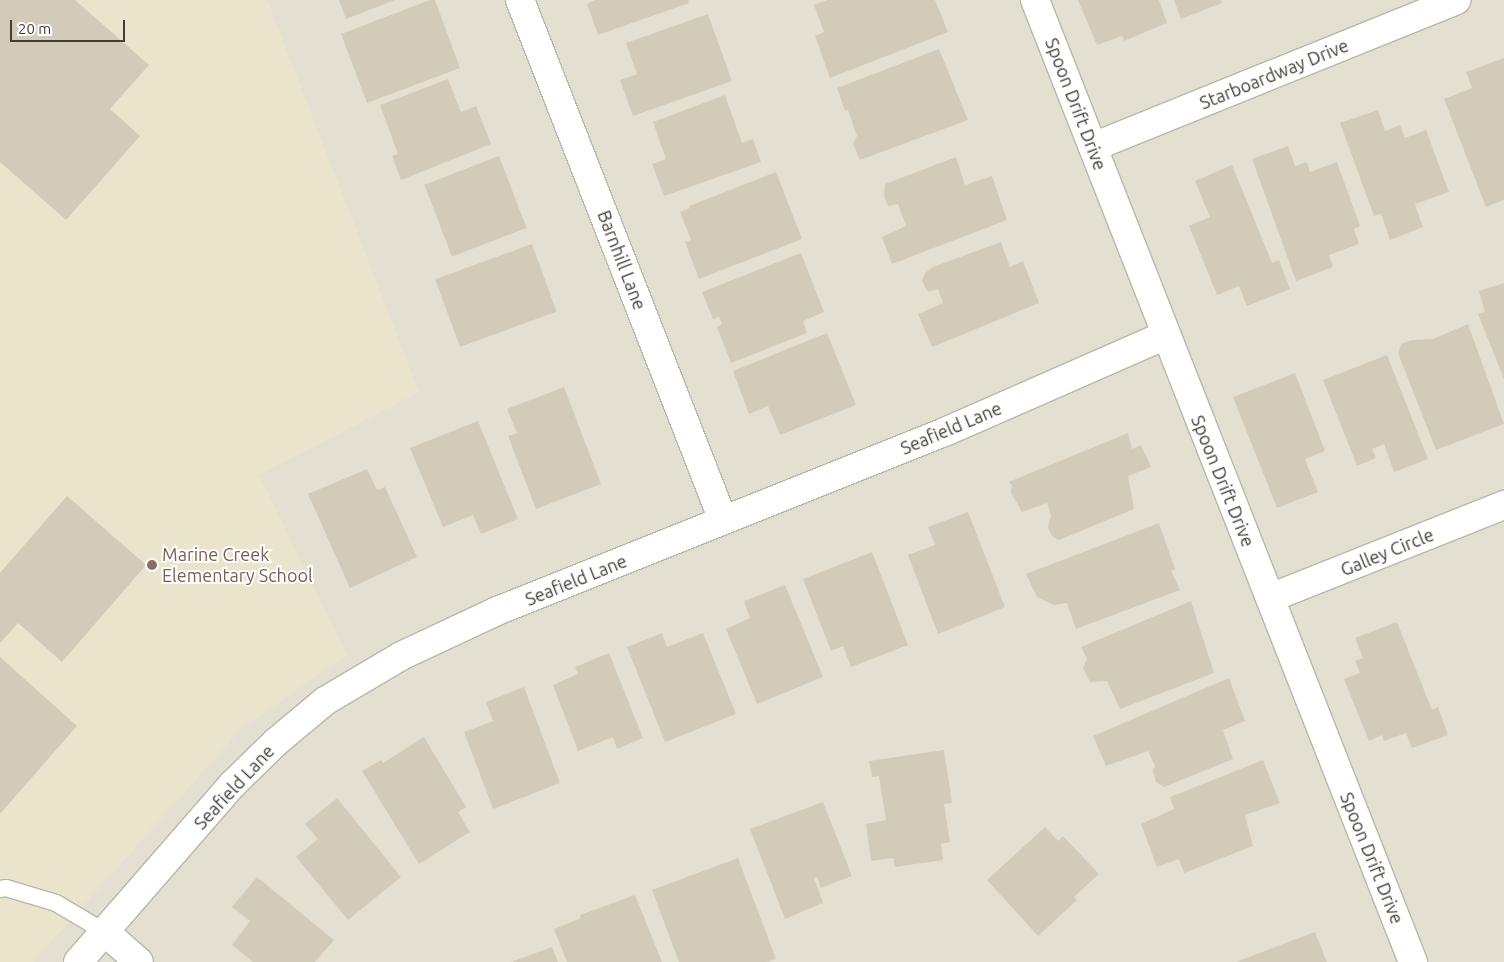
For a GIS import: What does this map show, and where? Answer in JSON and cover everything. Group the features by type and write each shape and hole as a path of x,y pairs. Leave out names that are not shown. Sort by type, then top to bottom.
{"street":[{"name":"Barnhill Lane","path":"520,0 723,520"},
{"name":"Spoon Drift Drive","path":"1035,0 1413,962"},
{"name":"Starboardway Drive","path":"1093,147 1456,0"},
{"name":"Seafield Lane","path":"78,962 233,784 276,742 324,701 401,656 497,611 947,431 1166,335"},
{"name":"Galley Circle","path":"1270,598 1504,505"},
{"path":"104,932 139,962"}],"lane":[{"path":"0,889 6,888 56,903 104,932"}],"shaded area":[{"path":"0,0 1504,0 1504,962 0,962"},
{"name":"Marine Creek Elementary School","path":"0,0 267,0 419,392 259,475 347,655 242,728 33,962 0,962"}],"building":[{"path":"0,0 75,0 149,65 110,109 140,136 66,220 0,162"},
{"path":"339,0 395,0 346,19"},
{"path":"430,0 435,0 460,68 367,103 341,34"},
{"path":"595,0 688,0 689,3 598,35 587,4"},
{"path":"827,0 935,0 948,32 830,78 815,36 824,32 814,5"},
{"path":"1078,0 1159,0 1167,23 1124,41 1122,36 1097,45"},
{"path":"1174,0 1221,0 1222,3 1181,19"},
{"path":"708,14 732,81 633,116 620,80 637,74 626,43"},
{"path":"939,49 968,120 860,160 853,144 857,136 848,110 845,111 837,88"},
{"path":"1504,58 1504,200 1486,207 1444,99 1472,88 1466,72"},
{"path":"448,79 461,112 476,106 491,144 401,180 392,156 398,154 380,105"},
{"path":"725,95 742,143 753,139 761,162 664,196 652,164 666,159 653,122"},
{"path":"1378,110 1385,131 1400,125 1405,138 1426,130 1449,192 1415,204 1423,227 1390,240 1381,214 1374,216 1340,123"},
{"path":"1288,146 1295,166 1307,162 1310,172 1337,162 1360,226 1354,229 1359,244 1329,255 1333,267 1296,281 1252,159"},
{"path":"499,156 527,228 452,257 424,185"},
{"path":"956,157 965,185 992,176 1007,220 892,264 882,237 906,226 898,204 888,206 884,197 885,184"},
{"path":"1232,165 1272,263 1279,260 1290,289 1247,306 1239,286 1217,295 1189,226 1210,217 1195,181"},
{"path":"776,172 802,239 699,279 685,242 691,240 680,212 690,208 689,206"},
{"path":"1001,242 1010,267 1023,261 1039,303 932,347 918,314 943,303 938,289 928,292 922,281 925,273 933,267"},
{"path":"532,244 557,312 460,347 435,279"},
{"path":"801,253 824,312 803,321 807,333 731,363 717,327 722,324 719,317 713,319 702,292"},
{"path":"1504,283 1504,379 1478,314 1485,312 1479,291"},
{"path":"1468,324 1504,424 1436,450 1398,353 1401,344 1412,340 1433,339"},
{"path":"827,333 856,405 780,435 768,406 749,414 733,371"},
{"path":"1387,355 1428,459 1394,472 1384,444 1372,449 1376,458 1357,466 1323,380"},
{"path":"1295,373 1325,451 1305,459 1318,492 1277,508 1233,397"},
{"path":"564,387 601,484 536,509 508,436 517,433 507,409"},
{"path":"478,421 518,519 481,534 473,515 443,527 410,448"},
{"path":"1128,433 1132,449 1141,445 1151,467 1128,476 1134,509 1059,540 1052,536 1048,528 1051,515 1047,503 1022,512 1011,493 1012,485 1009,482"},
{"path":"367,469 377,490 385,487 417,557 350,588 308,494"},
{"path":"67,496 146,565 62,662 18,623 0,643 0,573"},
{"path":"968,512 1005,607 938,634 908,555 935,545 928,527"},
{"path":"1159,523 1175,569 1171,571 1180,590 1076,629 1067,603 1054,605 1037,597 1026,574"},
{"path":"872,552 908,645 851,667 843,646 831,651 803,579"},
{"path":"785,585 823,677 757,704 726,629 750,618 744,601"},
{"path":"1191,601 1214,673 1120,709 1107,681 1090,682 1083,668 1087,659 1081,647"},
{"path":"1397,622 1432,710 1438,707 1448,735 1412,748 1406,733 1384,741 1382,735 1369,741 1344,679 1360,673 1355,661 1363,658 1355,638"},
{"path":"662,633 667,647 703,633 736,714 665,742 627,647"},
{"path":"609,653 643,738 617,749 613,737 578,751 553,685 578,674 575,667"},
{"path":"0,657 77,726 0,814"},
{"path":"1229,678 1245,721 1223,730 1233,759 1164,787 1156,782 1153,771 1155,766 1148,751 1106,766 1093,736"},
{"path":"524,687 560,783 493,809 464,732 493,721 486,702"},
{"path":"424,737 466,807 458,812 470,832 419,864 362,771 381,760 383,763"},
{"path":"944,750 952,803 944,804 950,842 941,844 943,860 895,867 893,858 871,861 866,824 886,820 879,776 872,777 869,761"},
{"path":"1263,760 1280,803 1245,815 1253,846 1184,873 1179,859 1157,867 1141,824 1174,809 1170,797"},
{"path":"337,798 401,877 348,920 296,857 318,839 305,824"},
{"path":"823,802 852,876 821,888 817,877 814,878 823,903 785,919 750,829"},
{"path":"1045,827 1058,841 1063,836 1099,874 1074,897 1077,900 1038,936 987,880"},
{"path":"738,858 776,959 767,962 679,962 652,890"},
{"path":"257,877 334,940 315,962 253,962 232,945 250,921 232,907"},
{"path":"635,895 662,962 567,962 554,929 581,918 580,915"},
{"path":"1315,932 1327,962 1236,962"},
{"path":"552,947 558,962 511,962"}],"place":[{"name":"Marine Creek Elementary School","path":"152,565"}]}
